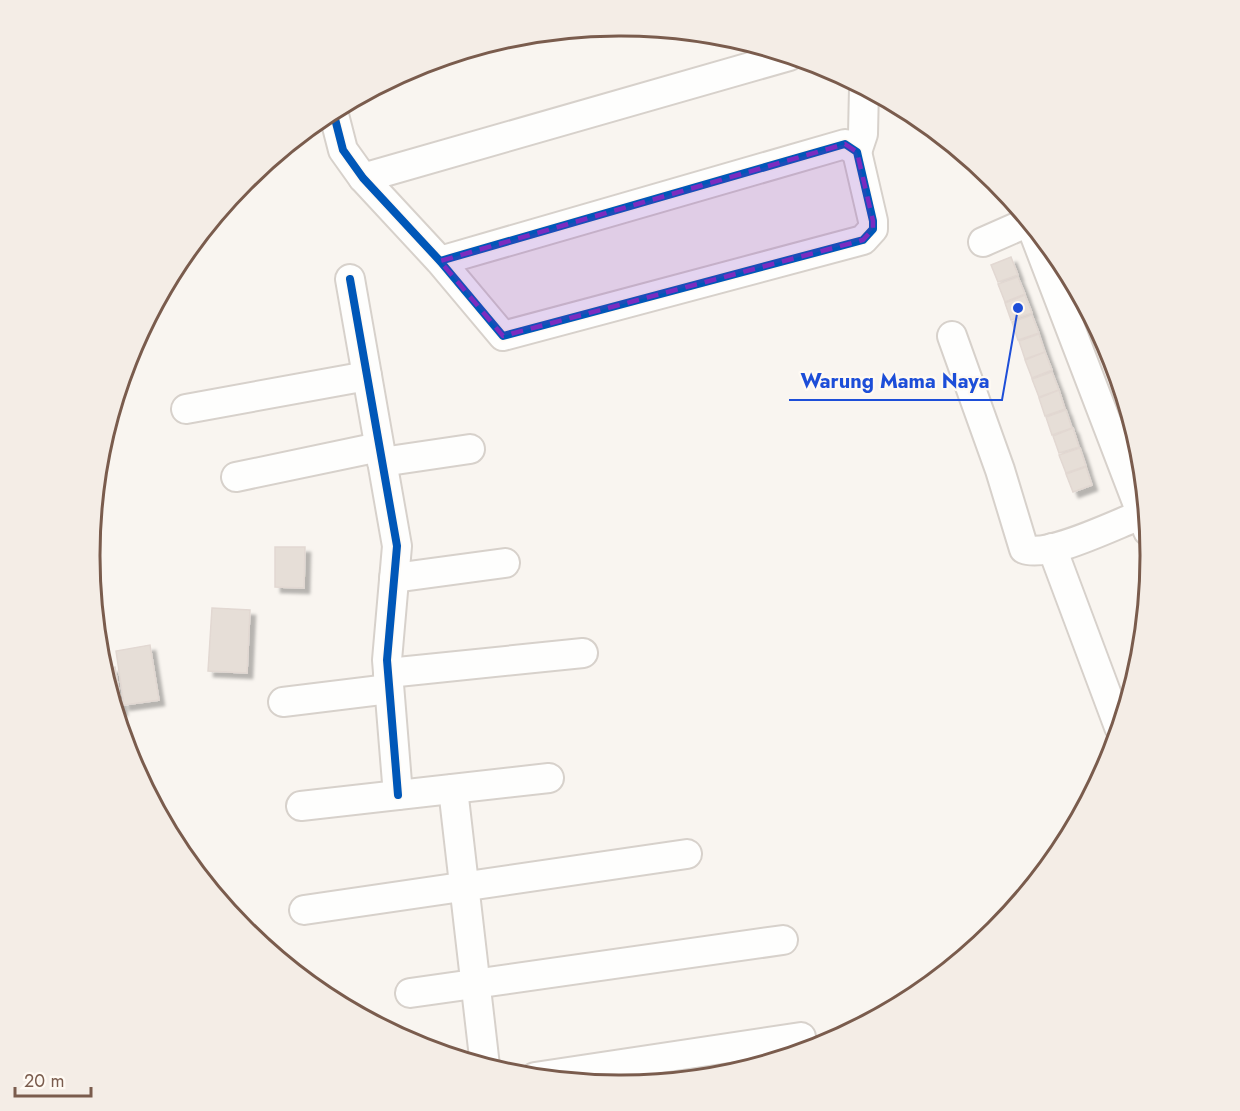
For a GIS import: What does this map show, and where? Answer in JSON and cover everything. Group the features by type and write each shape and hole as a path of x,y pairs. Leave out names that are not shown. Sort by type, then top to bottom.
{"street":[{"path":"363,177 774,60"},
{"path":"336,121 343,150 363,177 440,261 503,336 862,240 873,229 857,152 863,134 864,97"},
{"path":"440,261 845,144 857,152"},
{"path":"983,242 1021,225"},
{"path":"1050,264 1072,306 1135,490"},
{"path":"350,279 397,546 389,681 398,795"},
{"path":"952,336 1000,470 1024,549 1032,553 1138,521"},
{"path":"186,410 367,376"},
{"path":"236,477 381,454 470,450"},
{"path":"1052,548 1114,715"},
{"path":"394,578 505,563"},
{"path":"284,702 389,681 583,653"},
{"path":"301,806 549,778"},
{"path":"453,789 462,887 483,1056"},
{"path":"304,910 687,854"},
{"path":"410,993 474,986 783,940"},
{"path":"566,1072 801,1037"}],"highlighted area":[{"path":"845,144 857,152 873,221 873,229 863,240 503,336 440,261"}],"building":[{"path":"1011,257 1018,275 998,282 991,265"},
{"path":"1018,277 1025,294 1005,302 998,284"},
{"path":"1025,295 1032,313 1011,320 1005,303"},
{"path":"1032,315 1039,333 1018,340 1012,322"},
{"path":"1039,334 1045,352 1025,359 1019,341"},
{"path":"1045,352 1052,370 1032,378 1025,360"},
{"path":"1052,372 1059,390 1039,397 1032,379"},
{"path":"1059,390 1065,409 1045,416 1039,398"},
{"path":"1066,410 1072,428 1052,435 1046,417"},
{"path":"1073,428 1079,447 1059,453 1053,436"},
{"path":"1080,448 1086,466 1066,473 1059,455"},
{"path":"1086,467 1092,485 1073,492 1066,474"},
{"path":"275,547 305,547 304,588 275,587"},
{"path":"212,608 250,610 247,673 208,671"},
{"path":"150,645 159,700 124,705 116,651"},
{"path":"113,667 115,667 120,695 118,690"}],"cycle path":[{"path":"336,121 343,150 363,178 440,261"},
{"path":"845,144 857,152 873,221 873,229 863,240 503,336 440,261 845,144"},
{"path":"350,279 397,546 387,660 398,795"}],"place":[{"name":"Warung Mama Naya","path":"1018,308"}]}
